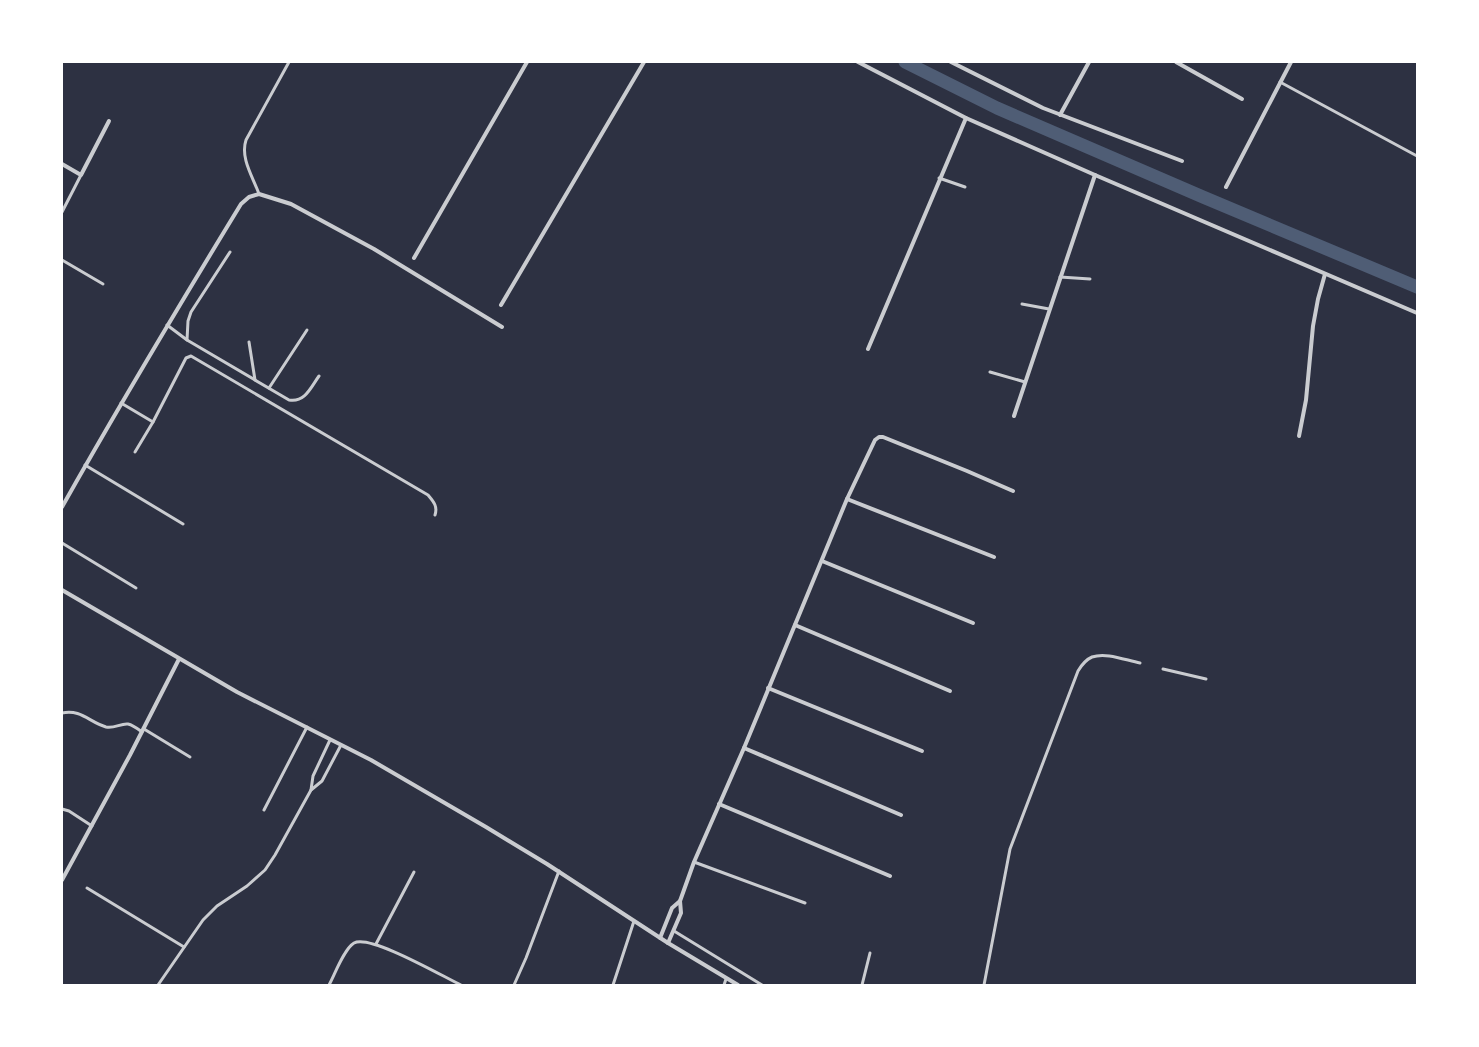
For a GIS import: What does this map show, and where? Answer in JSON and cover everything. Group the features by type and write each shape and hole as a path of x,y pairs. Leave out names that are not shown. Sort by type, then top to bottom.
{"street":[{"path":"414,258 527,62"},
{"path":"502,305 644,62"},
{"path":"858,62 966,118 1417,313"},
{"path":"951,62 1043,108 1182,161"},
{"path":"1060,115 1089,62"},
{"path":"1176,62 1242,99"},
{"path":"1226,187 1291,62"},
{"path":"868,350 966,118"},
{"path":"62,164 81,175 109,121"},
{"path":"1014,416 1095,175"},
{"path":"62,506 166,325 241,204 249,197 259,194 291,204 325,221 502,327"},
{"path":"1299,436 1306,400 1313,326 1325,274"},
{"path":"668,943 681,913 680,901 694,862 744,748 847,499 875,440 879,437 883,437 944,461 1013,491"},
{"path":"847,499 994,558"},
{"path":"822,561 973,623"},
{"path":"62,590 237,692 377,764 559,871 660,938 738,985"},
{"path":"795,624 950,691"},
{"path":"62,880 143,730 179,659"},
{"path":"768,688 922,751"},
{"path":"744,748 901,815"},
{"path":"719,804 890,876"},
{"path":"660,938 672,908 680,901"}],"lane":[{"path":"259,194 246,162 244,146 290,62"},
{"path":"1280,82 1417,156"},
{"path":"62,212 81,175"},
{"path":"940,178 965,187"},
{"path":"187,340 188,321 191,312 230,252"},
{"path":"62,260 103,284"},
{"path":"1060,277 1090,279"},
{"path":"1022,304 1049,309"},
{"path":"166,325 187,340 289,400 297,402 303,398 320,376"},
{"path":"269,388 307,330"},
{"path":"249,342 255,380"},
{"path":"135,452 153,422 186,358 191,356 428,495 435,503 437,511 435,515"},
{"path":"990,372 1025,382"},
{"path":"121,403 153,422"},
{"path":"86,465 183,524"},
{"path":"62,543 136,588"},
{"path":"984,985 1010,849 1078,670 1091,658 1103,656 1140,663"},
{"path":"1163,669 1206,679"},
{"path":"62,713 77,712 112,728 126,724 143,730 190,757"},
{"path":"264,810 307,728"},
{"path":"158,985 210,912 247,886 265,870 276,855 311,790 313,776 330,740"},
{"path":"311,790 322,781 341,745"},
{"path":"62,810 69,811 92,826"},
{"path":"694,862 805,903"},
{"path":"514,985 526,958 559,871"},
{"path":"376,944 414,872"},
{"path":"87,888 184,947"},
{"path":"613,985 634,921"},
{"path":"674,931 762,985"},
{"path":"329,985 347,949 354,943 360,941 384,947 461,985"},
{"path":"862,985 870,953"},
{"path":"724,985 726,979"}],"waterway":[{"path":"905,62 997,108 1417,287"}]}
